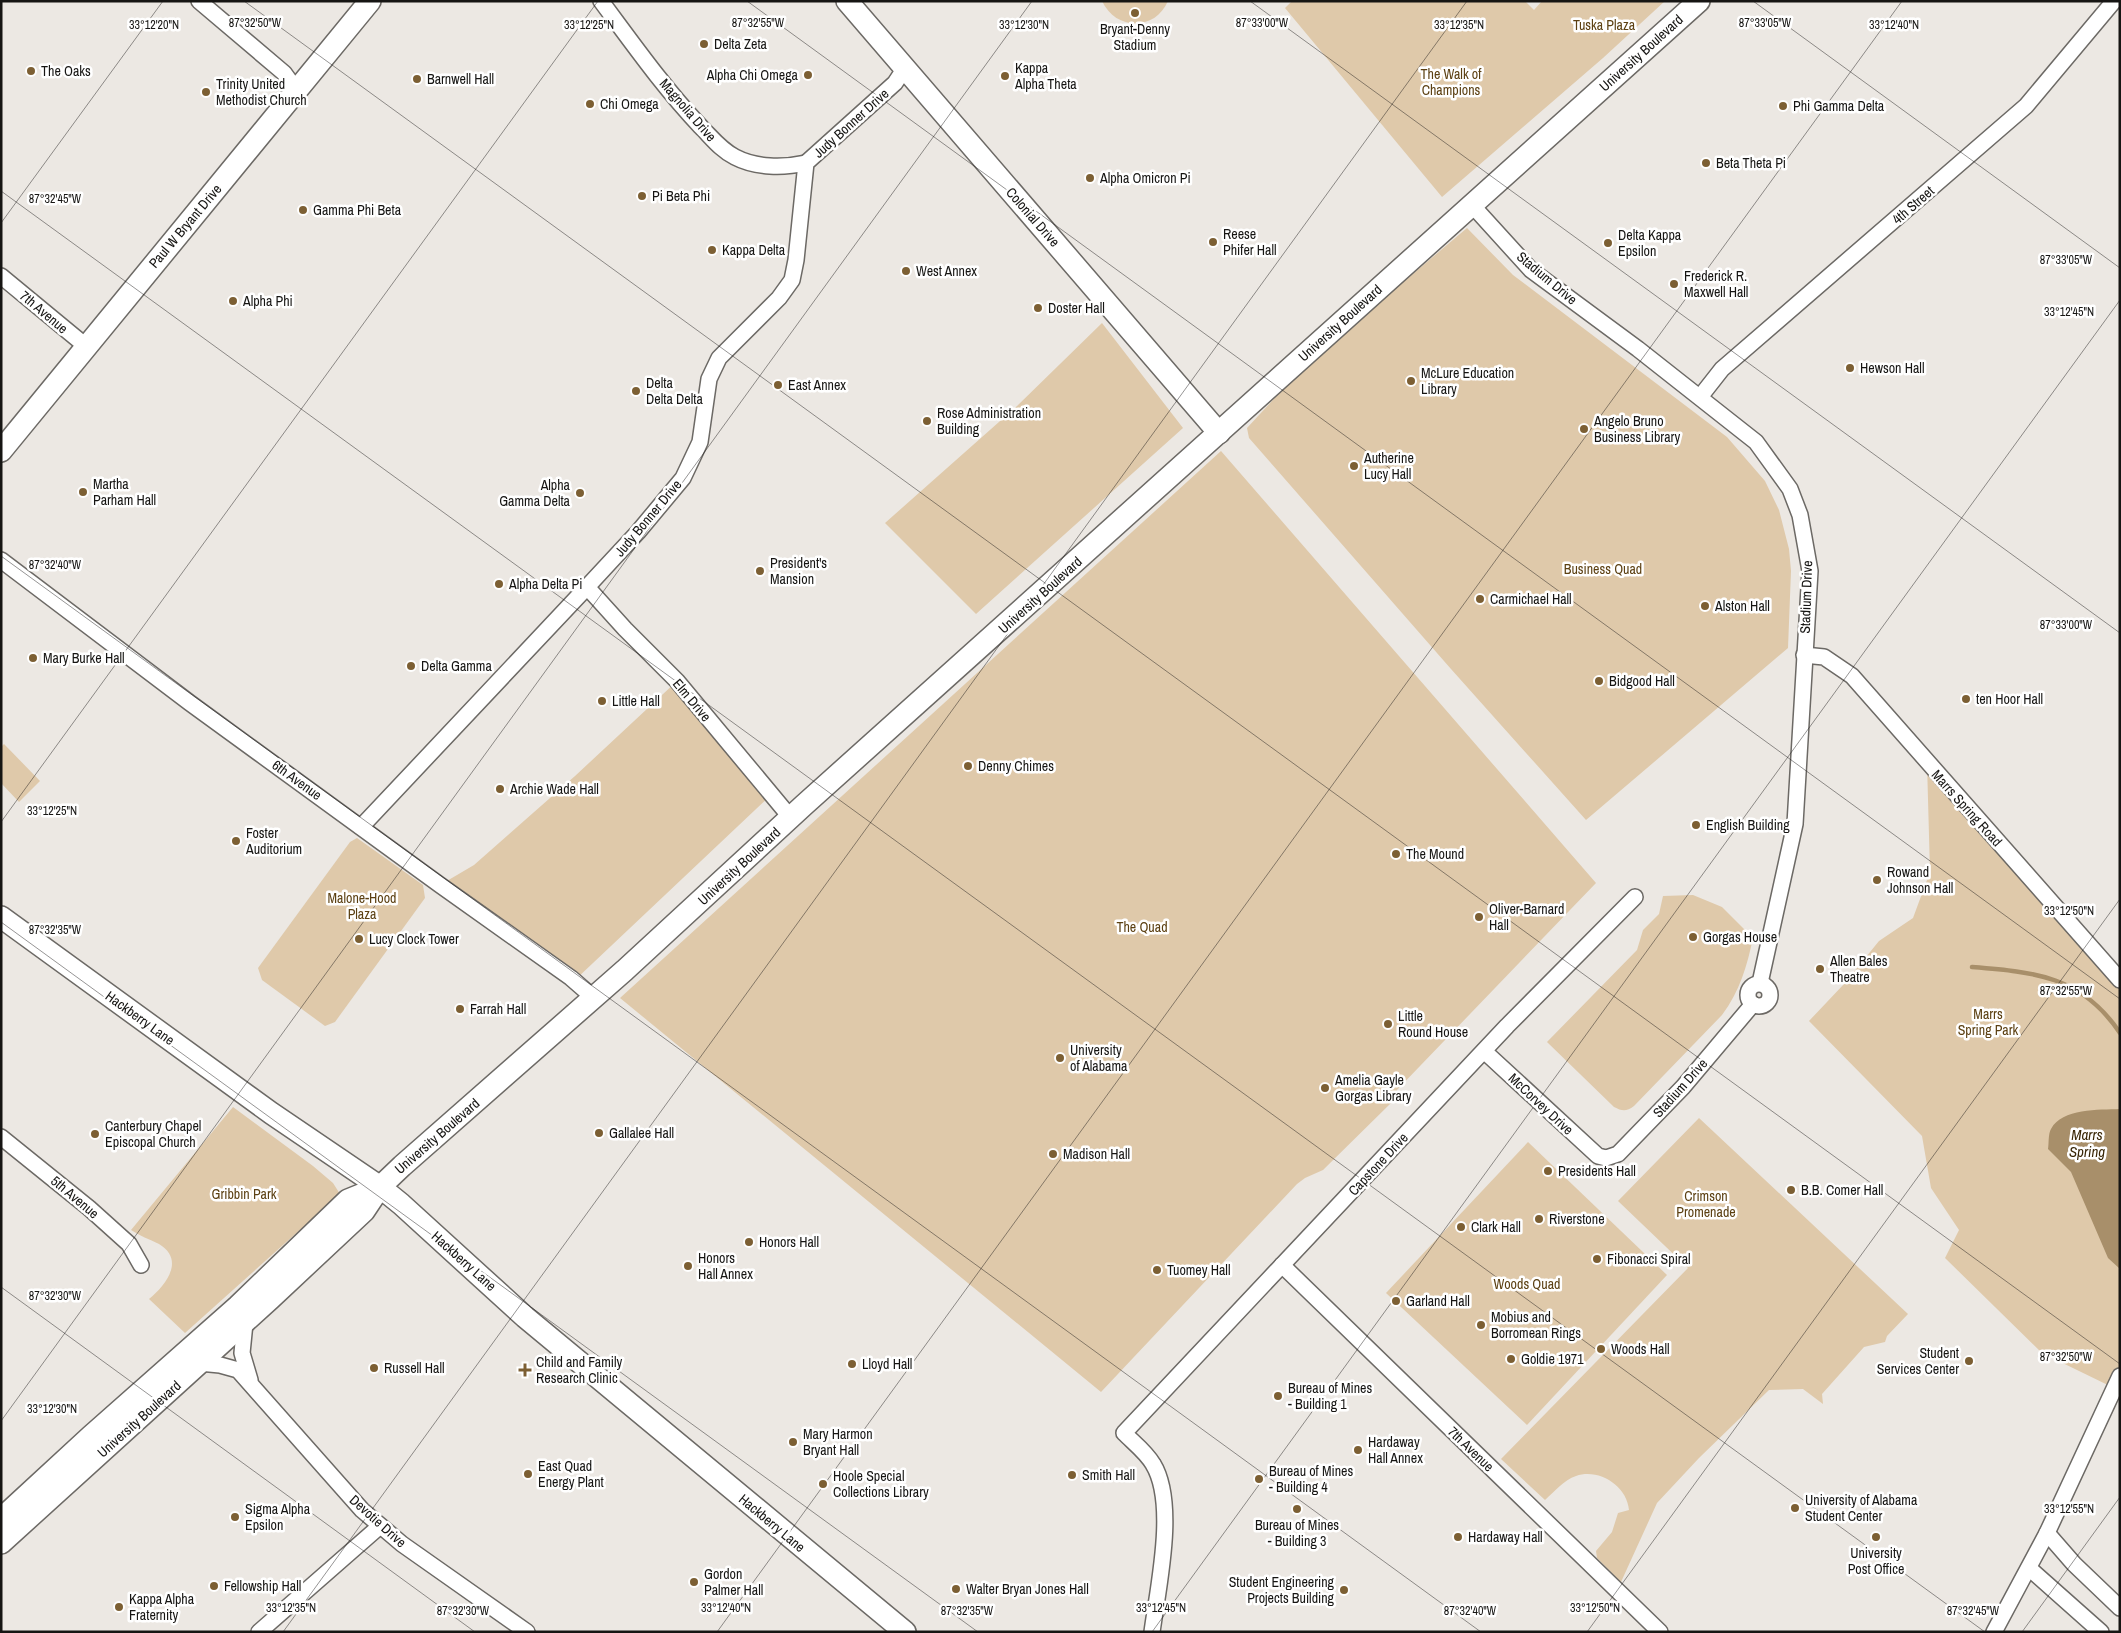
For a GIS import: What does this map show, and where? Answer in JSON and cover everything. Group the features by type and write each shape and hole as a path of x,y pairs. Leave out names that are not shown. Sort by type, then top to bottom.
{"main road":[{"name":"Paul W Bryant Drive","path":"1,450 370,1"},
{"name":"Colonial Drive","path":"847,1 1219,433"},
{"name":"University Boulevard","path":"1,1543 244,1323 364,1211 380,1187 594,998 791,818 1699,1"},
{"name":"Hackberry Lane","path":"1,917 271,1113 380,1187 525,1317 905,1632"},
{"name":"University Boulevard","path":"1,1519 91,1436 238,1306 348,1200 380,1187"}],"street":[{"path":"199,1 284,73 297,91"},
{"name":"Magnolia Drive","path":"601,1 680,105 724,150 736,158 767,166 788,167 806,163"},
{"name":"4th Street","path":"1700,397 1722,369 2026,106 2114,1"},
{"name":"Judy Bonner Drive","path":"361,827 588,587 638,532 683,478 700,442 709,379 719,358 779,298 792,280 796,260 806,163 894,83 905,68"},
{"name":"Stadium Drive","path":"1472,204 1490,227 1532,270 1700,397 1756,442 1790,489 1803,524 1810,571 1795,824 1760,984 1767,986 1770,997 1764,1005 1753,1004 1683,1087 1618,1154 1606,1158 1598,1156"},
{"name":"7th Avenue","path":"1,276 86,347"},
{"name":"6th Avenue","path":"1,560 190,703 571,978 594,998"},
{"name":"Elm Drive","path":"588,587 625,629 677,681 791,818"},
{"name":"Marrs Spring Road","path":"1804,655 1824,657 1852,676 2120,980"},
{"name":"Capstone Drive","path":"1152,1632 1162,1561 1165,1514 1159,1478 1153,1464 1124,1433 1484,1051 1635,897"},
{"name":"McCorvey Drive","path":"1484,1051 1598,1156"},
{"name":"5th Avenue","path":"1,1136 89,1208 129,1244 141,1265"},
{"name":"7th Avenue","path":"1282,1265 1660,1632"},
{"name":"Devotie Drive","path":"244,1323 242,1353 251,1384"},
{"name":"Devotie Drive","path":"199,1363 220,1365 238,1370 362,1510 380,1526 527,1632"},
{"path":"1994,1632 2048,1533 2120,1376"},
{"path":"259,1632 380,1526"},
{"path":"2048,1533 2074,1564 2120,1608"},
{"path":"2030,1569 2100,1632"}],"green space":[{"name":"Bryant-Denny Stadium","path":"1102,1 1168,1 1162,11 1154,18 1135,24 1116,18 1108,11"},
{"name":"The Walk of Champions","path":"1292,1 1525,1 1534,10 1542,1 1665,1 1603,58 1442,197 1285,8"},
{"name":"Business Quad","path":"1467,228 1513,275 1727,437 1765,481 1779,510 1789,549 1791,571 1788,648 1586,820 1249,438 1247,428 1296,375"},
{"path":"1102,323 1183,428 976,614 885,523 1017,406"},
{"name":"The Quad","path":"1221,451 1596,883 1395,1092 1390,1104 1323,1170 1297,1184 1101,1392 620,998"},
{"path":"677,681 771,795 575,980 440,885 474,865 575,776"},
{"path":"4,744 40,781 19,802 1,783 1,747"},
{"name":"Marrs Spring Park","path":"1927,763 2120,980 2120,1376 2114,1388 2042,1353 1945,1258 1959,1230 1931,1188 1922,1136 1809,1021 1844,984 1879,941 1913,918 1930,872"},
{"name":"Malone-Hood Plaza","path":"357,838 423,885 425,898 335,1022 325,1026 262,980 258,968 350,842"},
{"path":"1693,895 1722,907 1753,938 1742,978 1734,997 1722,1015 1634,1106 1626,1110 1619,1109 1614,1107 1547,1042 1637,950 1643,930 1659,914 1663,896"},
{"name":"Gribbin Park","path":"233,1107 313,1166 333,1183 340,1194 185,1333 149,1299 161,1287 170,1273 172,1265 167,1250 131,1230"},
{"name":"Crimson Promenade","path":"1699,1118 1908,1314 1887,1336 1885,1342 1864,1347 1822,1394 1823,1404 1803,1389 1769,1390 1699,1458 1657,1503 1621,1582 1597,1558 1596,1551 1612,1532 1618,1513 1629,1510 1623,1493 1610,1481 1602,1477 1585,1474 1567,1480 1545,1500 1501,1459 1688,1268 1618,1201"},
{"name":"Woods Quad","path":"1528,1142 1667,1275 1527,1425 1386,1293"}],"water":[{"name":"Marrs Spring","path":"2120,1109 2120,1269 2108,1258 2071,1172 2048,1149 2051,1129 2063,1117 2092,1110"}],"waterway":[{"path":"1972,967 2036,975 2055,980 2073,988 2090,999 2120,1033"}],"place":[{"name":"Bryant-Denny Stadium","path":"1135,13"},
{"name":"Delta Zeta","path":"704,44"},
{"name":"The Oaks","path":"31,71"},
{"name":"Alpha Chi Omega","path":"808,75"},
{"name":"Kappa Alpha Theta","path":"1005,76"},
{"name":"Barnwell Hall","path":"417,79"},
{"name":"Trinity United Methodist Church","path":"206,92"},
{"name":"Chi Omega","path":"590,104"},
{"name":"Phi Gamma Delta","path":"1783,106"},
{"name":"Beta Theta Pi","path":"1706,163"},
{"name":"Alpha Omicron Pi","path":"1090,178"},
{"name":"Pi Beta Phi","path":"642,196"},
{"name":"Gamma Phi Beta","path":"303,210"},
{"name":"Reese Phifer Hall","path":"1213,242"},
{"name":"Delta Kappa Epsilon","path":"1608,243"},
{"name":"Kappa Delta","path":"712,250"},
{"name":"West Annex","path":"906,271"},
{"name":"Frederick R. Maxwell Hall","path":"1674,284"},
{"name":"Alpha Phi","path":"233,301"},
{"name":"Doster Hall","path":"1038,308"},
{"name":"Hewson Hall","path":"1850,368"},
{"name":"McLure Education Library","path":"1411,381"},
{"name":"East Annex","path":"778,385"},
{"name":"Delta Delta Delta","path":"636,391"},
{"name":"Rose Administration Building","path":"927,421"},
{"name":"Angelo Bruno Business Library","path":"1584,429"},
{"name":"Autherine Lucy Hall","path":"1354,466"},
{"name":"Martha Parham Hall","path":"83,492"},
{"name":"Alpha Gamma Delta","path":"580,493"},
{"name":"President's Mansion","path":"760,571"},
{"name":"Alpha Delta Pi","path":"499,584"},
{"name":"Carmichael Hall","path":"1480,599"},
{"name":"Alston Hall","path":"1705,606"},
{"name":"Mary Burke Hall","path":"33,658"},
{"name":"Delta Gamma","path":"411,666"},
{"name":"Bidgood Hall","path":"1599,681"},
{"name":"ten Hoor Hall","path":"1966,699"},
{"name":"Little Hall","path":"602,701"},
{"name":"Denny Chimes","path":"968,766"},
{"name":"Archie Wade Hall","path":"500,789"},
{"name":"English Building","path":"1696,825"},
{"name":"Foster Auditorium","path":"236,841"},
{"name":"The Mound","path":"1396,854"},
{"name":"Rowand Johnson Hall","path":"1877,880"},
{"name":"Oliver-Barnard Hall","path":"1479,917"},
{"name":"Gorgas House","path":"1693,937"},
{"name":"Lucy Clock Tower","path":"359,939"},
{"name":"Allen Bales Theatre","path":"1820,969"},
{"name":"Farrah Hall","path":"460,1009"},
{"name":"Little Round House","path":"1388,1024"},
{"name":"University of Alabama","path":"1060,1058"},
{"name":"Amelia Gayle Gorgas Library","path":"1325,1088"},
{"name":"Gallalee Hall","path":"599,1133"},
{"name":"Canterbury Chapel Episcopal Church","path":"95,1134"},
{"name":"Madison Hall","path":"1053,1154"},
{"name":"Presidents Hall","path":"1548,1171"},
{"name":"B.B. Comer Hall","path":"1791,1190"},
{"name":"Riverstone","path":"1539,1219"},
{"name":"Clark Hall","path":"1461,1227"},
{"name":"Honors Hall","path":"749,1242"},
{"name":"Fibonacci Spiral","path":"1597,1259"},
{"name":"Honors Hall Annex","path":"688,1266"},
{"name":"Tuomey Hall","path":"1157,1270"},
{"name":"Garland Hall","path":"1396,1301"},
{"name":"Mobius and Borromean Rings","path":"1481,1325"},
{"name":"Woods Hall","path":"1601,1349"},
{"name":"Goldie 1971","path":"1511,1359"},
{"name":"Student Services Center","path":"1969,1361"},
{"name":"Lloyd Hall","path":"852,1364"},
{"name":"Russell Hall","path":"374,1368"},
{"name":"Child and Family Research Clinic","path":"525,1370"},
{"name":"Bureau of Mines - Building 1","path":"1278,1396"},
{"name":"Mary Harmon Bryant Hall","path":"793,1442"},
{"name":"Hardaway Hall Annex","path":"1358,1450"},
{"name":"East Quad Energy Plant","path":"528,1474"},
{"name":"Smith Hall","path":"1072,1475"},
{"name":"Bureau of Mines - Building 4","path":"1259,1479"},
{"name":"Hoole Special Collections Library","path":"823,1484"},
{"name":"University of Alabama Student Center","path":"1795,1508"},
{"name":"Bureau of Mines - Building 3","path":"1297,1509"},
{"name":"Sigma Alpha Epsilon","path":"235,1517"},
{"name":"Hardaway Hall","path":"1458,1537"},
{"name":"University Post Office","path":"1876,1537"},
{"name":"Gordon Palmer Hall","path":"694,1582"},
{"name":"Fellowship Hall","path":"214,1586"},
{"name":"Walter Bryan Jones Hall","path":"956,1589"},
{"name":"Student Engineering Projects Building","path":"1344,1590"},
{"name":"Kappa Alpha Fraternity","path":"119,1607"}],"park label":[{"name":"Tuska Plaza","path":"1604,25"}]}
